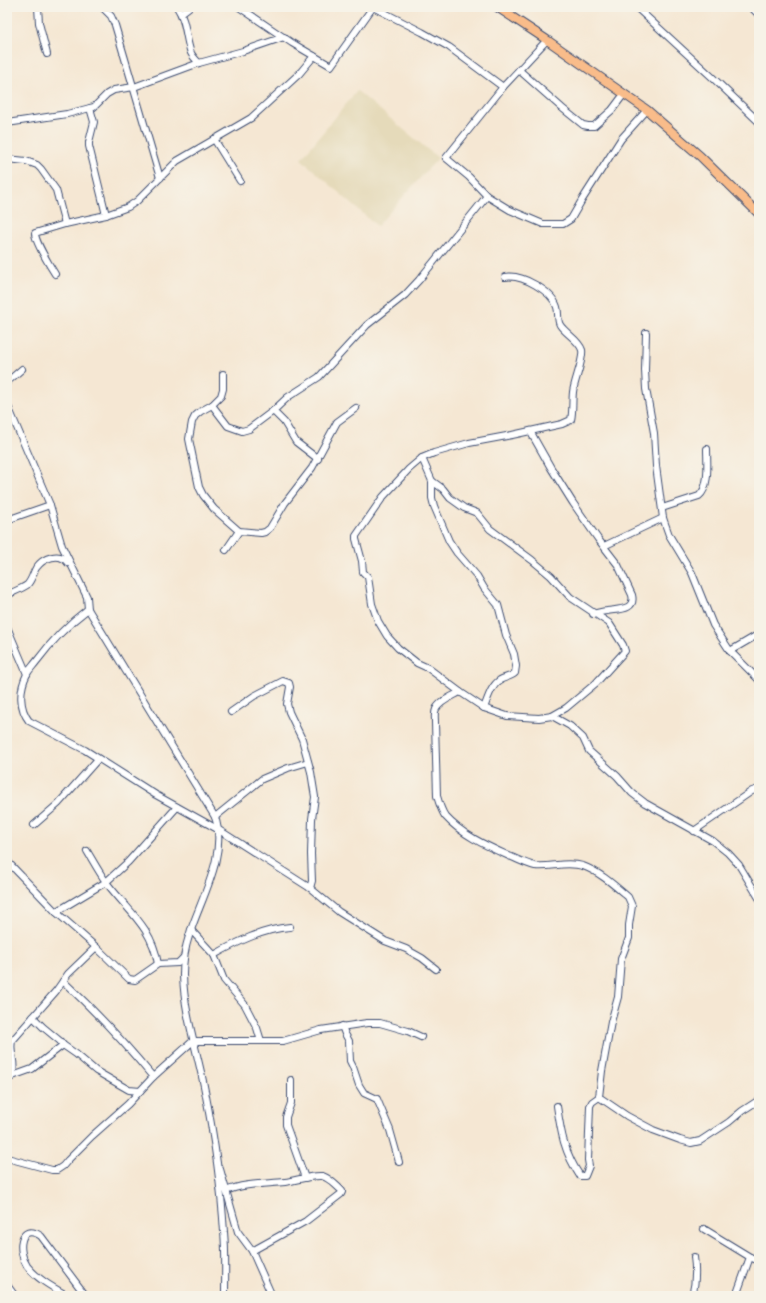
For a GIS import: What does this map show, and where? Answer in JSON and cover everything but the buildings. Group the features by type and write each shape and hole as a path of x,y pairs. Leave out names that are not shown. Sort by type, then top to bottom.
{"main road":[{"path":"497,7 647,110 700,156 759,214"}],"street":[{"path":"38,7 39,23 47,54"},
{"path":"102,7 111,16 134,87 160,178"},
{"path":"177,7 181,13 186,29 191,54 199,63"},
{"path":"181,13 189,7"},
{"path":"239,7 331,66 373,7 449,47 503,87"},
{"path":"636,7 759,122"},
{"path":"752,8 759,15"},
{"path":"7,123 67,114 94,107 107,94 114,90 134,87 199,63 243,51 284,37"},
{"path":"547,40 503,87 446,158 469,177 487,196 510,210 543,224 563,224 571,219 621,139 647,110"},
{"path":"55,274 35,237 35,233 123,210 137,201 177,161 251,118 299,74 314,56"},
{"path":"519,70 583,125 594,126 612,110 624,94"},
{"path":"90,108 94,122 89,146 106,215"},
{"path":"214,139 240,181"},
{"path":"7,159 26,161 37,165 41,169 56,190 65,224"},
{"path":"212,405 228,426 242,431 249,429 274,411 288,397 319,377 367,325 405,295 419,280 487,196"},
{"path":"432,481 443,489 454,501 464,508 477,513 490,529 551,576 570,597 593,614 609,623 625,650 596,683 566,708 552,716 539,718 507,716 484,708 428,668 417,663 398,648 387,636 378,621 372,604 368,577 363,572 362,561 356,539 358,532 379,505 383,497 409,469 422,458 430,454 464,444 566,423 571,420 573,392 582,356 582,350 575,340 566,333 559,324 558,308 549,293 523,279 505,277"},
{"path":"646,333 646,389 654,433 656,466 663,518 669,535 692,573 713,625 730,651 759,680"},
{"path":"7,382 22,369"},
{"path":"223,374 223,390 221,396 212,405 195,416 192,422 189,439 198,483 203,495 214,509 239,531 261,533 268,530 285,503 318,459 337,422 356,408"},
{"path":"7,404 50,505 62,546 87,597 88,609 215,817 218,830 217,849 213,870 189,936 184,957 183,975 184,993 193,1041 205,1091 216,1154 224,1232 225,1296"},
{"path":"274,411 284,422 296,442 318,459"},
{"path":"530,431 573,503 618,565 633,600 632,604 623,609 593,614"},
{"path":"662,508 699,496 702,493 706,487 707,449"},
{"path":"422,458 432,481 432,498 434,506 449,541 498,605 506,635 514,654 516,666 515,673 496,683 491,690 484,708"},
{"path":"7,520 50,505"},
{"path":"604,546 663,518"},
{"path":"226,550 239,531"},
{"path":"7,595 27,585 39,566 54,556 60,556 66,560 73,569"},
{"path":"88,609 61,633 27,674 21,694 21,701 26,716 30,721 85,750 156,796 218,830 310,888 339,912 385,941 398,945 422,958 436,969"},
{"path":"7,627 27,674"},
{"path":"730,651 759,634"},
{"path":"231,712 264,690 283,681 289,683 290,687 287,704 288,712 302,740 315,797 312,819 312,881 310,888"},
{"path":"460,692 444,701 436,708 435,713 437,796 445,815 465,833 488,846 526,863 535,866 569,864 583,866 628,897 632,906 629,925 629,938 621,959 618,997 607,1043 599,1097 592,1102 590,1106 589,1166 585,1176 580,1176 565,1147 557,1106"},
{"path":"552,716 577,732 583,738 589,751 617,776 632,793 645,803 713,841 728,853 739,865 759,898"},
{"path":"34,825 58,804 98,759"},
{"path":"215,817 262,778 308,762"},
{"path":"694,831 752,791 759,789"},
{"path":"56,912 106,882 128,862 177,807"},
{"path":"87,851 106,882 144,927 156,952 158,964"},
{"path":"7,861 56,912 132,981 158,964 178,963 184,957"},
{"path":"214,955 244,939 290,927"},
{"path":"191,930 214,955 224,980 245,1005 257,1028 261,1041"},
{"path":"10,1078 15,1066 11,1045 12,1041 68,974 96,947"},
{"path":"63,981 89,1005 121,1039 153,1077"},
{"path":"33,1017 63,1045 96,1070 129,1090 140,1091"},
{"path":"7,1158 57,1170 128,1104 153,1077 193,1041 283,1042 307,1034 342,1026 380,1023 422,1036"},
{"path":"342,1026 349,1041 350,1061 355,1070 359,1085 364,1093 377,1099 390,1130 399,1162"},
{"path":"10,1078 32,1069 63,1045"},
{"path":"291,1080 291,1103 286,1117 286,1125 305,1178"},
{"path":"599,1097 627,1116 653,1130 691,1143 700,1141 759,1100"},
{"path":"216,1154 238,1232 252,1251 272,1296"},
{"path":"226,1191 234,1188 265,1183 285,1182 322,1176 331,1181 342,1192 306,1222 252,1251"},
{"path":"704,1229 759,1261"},
{"path":"68,1296 55,1289 27,1265 20,1248 21,1242 30,1232 34,1232 41,1236 86,1296"},
{"path":"224,1232 238,1232"},
{"path":"692,1296 695,1286 696,1273 694,1257"},
{"path":"736,1296 750,1257"},
{"path":"7,1285 15,1296"}],"shaded area":[{"path":"357,91 438,158 377,226 301,159"}]}
